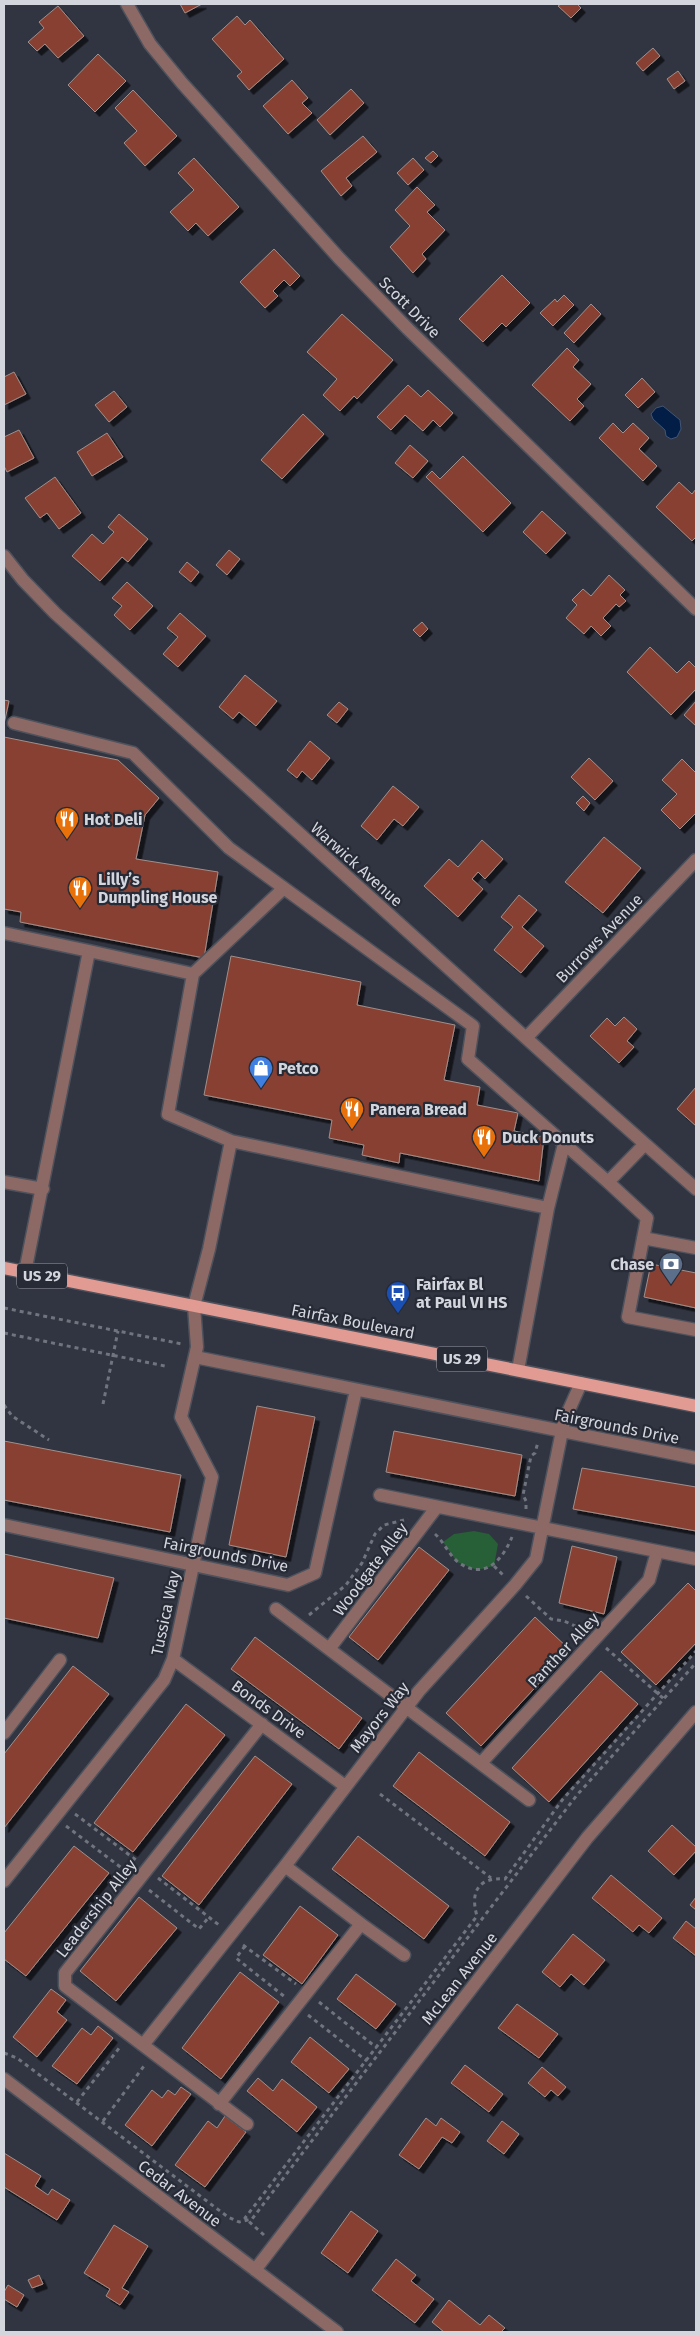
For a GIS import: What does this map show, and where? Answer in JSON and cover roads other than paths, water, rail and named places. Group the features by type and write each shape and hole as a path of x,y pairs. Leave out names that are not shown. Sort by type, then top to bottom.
{"main road":[{"name":"Fairfax Boulevard","path":"4,1268 696,1406"}],"street":[{"name":"Scott Drive","path":"127,4 150,44 182,83 339,258 415,336 696,609"},
{"name":"Warwick Avenue","path":"4,556 23,580 55,613 696,1189"},
{"path":"14,724 133,753 229,848 473,1026 468,1059 647,1218 628,1317 696,1330"},
{"name":"Burrows Avenue","path":"526,1038 696,860"},
{"path":"284,888 193,974 168,1114 231,1141 548,1208"},
{"path":"4,933 193,974"},
{"path":"25,1272 89,951"},
{"name":"Tussica Way","path":"4,1881 164,1680 173,1659 212,1477 182,1417 197,1347 194,1306 210,1248 231,1141"},
{"path":"518,1370 548,1208 564,1144"},
{"path":"608,1182 645,1144"},
{"path":"4,1182 43,1189"},
{"path":"643,1238 696,1248"},
{"name":"Fairgrounds Drive","path":"195,1357 696,1458"},
{"name":"Mayors Way","path":"144,2045 406,1708 536,1559 562,1431 581,1383"},
{"name":"Fairgrounds Drive","path":"4,1525 288,1585 315,1573 356,1390"},
{"name":"Woodgate Alley","path":"380,1495 436,1508 542,1526"},
{"name":"Woodgate Alley","path":"329,1649 436,1508"},
{"path":"542,1526 696,1559"},
{"name":"Panther Alley","path":"480,1763 649,1580 657,1552"},
{"path":"276,1609 529,1800"},
{"name":"Bonds Drive","path":"173,1659 345,1786"},
{"path":"4,1733 60,1660"},
{"name":"McLean Avenue","path":"255,2270 587,1838 696,1712"},
{"name":"Leadership Alley","path":"247,2124 64,1986 65,1973 262,1724"},
{"path":"285,1866 404,1955"},
{"path":"219,2104 362,1924"},
{"name":"Cedar Avenue","path":"4,2079 337,2332"}],"water":[{"path":"663,406 680,420 681,429 677,437 671,439 666,436 665,430 653,419 651,414 656,408"}],"place":[{"name":"Hot Deli","path":"67,840"},
{"name":"Lilly’s Dumpling House","path":"80,909"},
{"name":"Petco","path":"261,1089"},
{"name":"Panera Bread","path":"352,1130"},
{"name":"Duck Donuts","path":"484,1158"},
{"name":"Chase","path":"671,1285"},
{"name":"Fairfax Bl at Paul VI HS","path":"398,1314"}]}
